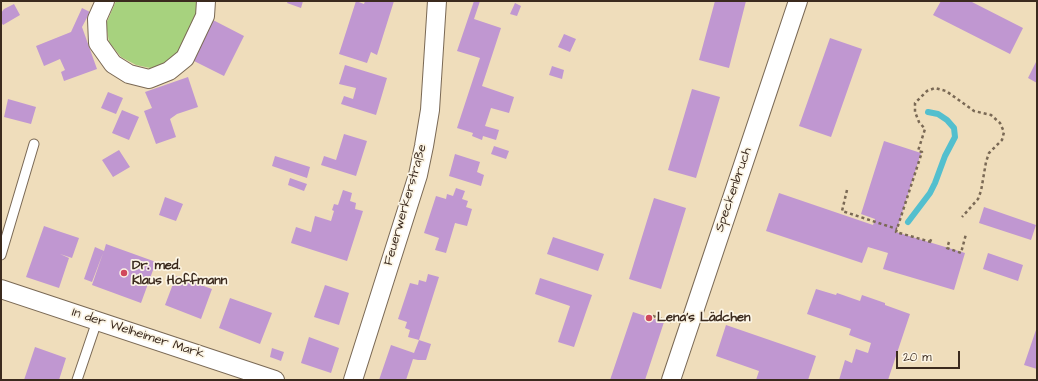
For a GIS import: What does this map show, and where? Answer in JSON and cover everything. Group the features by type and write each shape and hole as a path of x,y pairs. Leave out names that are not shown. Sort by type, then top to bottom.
{"street":[{"path":"105,1 97,20 98,43 113,64 129,74 149,78 169,71 184,58 205,16 206,1"},
{"name":"Feuerwerkerstraße","path":"352,380 418,175 430,110 437,1"},
{"name":"Speckenbruch","path":"671,380 798,1"},
{"name":"In der Welheimer Mark","path":"1,289 275,380"}],"lane":[{"path":"1,255 34,144"},
{"path":"77,380 96,321"}],"path":[{"path":"932,236 930,242 896,232 922,152 918,151 926,129 919,122 915,112 915,104 927,91 935,88 946,91 974,111 991,116 1000,123 1004,132 1002,140 989,153 978,199 962,217"},
{"path":"847,190 842,211 897,229"},
{"path":"949,242 947,248 961,252 966,234"},
{"path":"649,318 650,315 666,320"}],"green space":[{"path":"116,1 199,1 197,16 178,54 166,64 150,68 136,65 121,57 109,42 106,24"}],"building":[{"path":"288,1 303,1 301,8 287,3"},
{"path":"356,1 364,4 365,1 394,1 377,55 371,52 367,63 339,54"},
{"path":"474,1 480,1 474,19 501,28 482,86 514,97 509,113 491,108 485,126 499,130 496,140 483,136 482,140 472,136 473,133 457,128 480,58 457,51"},
{"path":"715,1 746,1 729,68 699,60"},
{"path":"941,1 970,1 1023,28 1010,54 933,15"},
{"path":"515,3 521,6 517,16 510,14"},
{"path":"14,4 20,15 3,25 1,22 1,13 4,9"},
{"path":"82,8 90,12 82,27 97,69 64,81 61,72 65,70 60,59 44,66 36,46 71,32"},
{"path":"213,20 244,36 224,76 194,61"},
{"path":"564,34 576,39 570,52 558,47"},
{"path":"830,38 862,49 831,137 799,126"},
{"path":"1037,60 1037,83 1028,78"},
{"path":"345,65 387,78 376,115 341,104 344,96 353,99 356,88 339,84"},
{"path":"552,66 564,70 562,79 549,75"},
{"path":"188,77 198,107 177,114 170,119 176,137 156,144 144,111 152,108 145,92"},
{"path":"692,89 720,97 696,178 668,170"},
{"path":"108,92 123,98 116,114 101,108"},
{"path":"8,99 36,107 31,124 4,117"},
{"path":"122,110 139,117 129,140 112,133"},
{"path":"344,134 367,141 356,176 321,165 324,156 336,160"},
{"path":"884,141 921,153 896,232 965,253 954,290 883,269 888,253 868,247 862,263 766,231 779,193 873,225 875,219 861,214"},
{"path":"494,146 509,151 506,159 491,154"},
{"path":"119,150 130,167 113,177 102,160"},
{"path":"455,154 480,162 477,172 484,175 481,186 449,176"},
{"path":"275,156 310,167 307,178 272,166"},
{"path":"290,178 307,184 304,191 288,185"},
{"path":"456,188 465,191 462,199 468,201 466,207 472,209 467,226 455,223 446,253 435,250 439,238 424,233 436,196 446,199 447,194 453,196"},
{"path":"343,190 352,193 350,201 356,203 355,209 363,211 347,261 291,243 296,227 311,232 315,216 331,221 334,211 332,210 334,204 338,205"},
{"path":"165,197 183,204 176,221 159,215"},
{"path":"654,198 686,208 661,289 629,279"},
{"path":"984,207 1036,225 1031,240 979,223"},
{"path":"44,226 79,238 72,258 60,254 69,258 59,288 26,277"},
{"path":"553,237 604,254 598,271 547,254"},
{"name":"Dr. med. Klaus Hoffmann","path":"106,244 156,262 141,303 92,285 103,253 92,282 84,279 95,247 104,251"},
{"path":"988,253 1023,265 1018,281 983,269"},
{"path":"428,274 439,277 419,340 408,337 410,330 405,328 407,322 398,319 410,283 418,285 419,280 426,282"},
{"path":"176,276 212,289 201,319 165,305"},
{"path":"540,278 592,295 574,347 558,342 570,306 535,294"},
{"path":"325,285 349,293 339,325 314,317"},
{"path":"816,289 836,295 837,293 860,301 862,295 910,314 888,380 839,380 845,360 852,363 856,349 868,353 871,343 849,335 851,329 807,314"},
{"path":"230,298 272,313 260,344 219,328"},
{"path":"633,312 664,322 645,380 610,380"},
{"path":"726,325 816,356 808,380 756,380 759,371 716,356"},
{"path":"1037,327 1037,369 1024,365"},
{"path":"309,337 339,348 331,373 301,363"},
{"path":"419,340 431,344 426,360 413,359 406,380 379,380 391,345 414,353"},
{"path":"35,347 66,358 59,380 24,380"},
{"path":"272,348 284,352 281,361 270,357"}],"waterway":[{"path":"908,222 930,193 945,156 955,137 954,128 947,120 938,114 928,112"}],"place":[{"name":"Dr. med. Klaus Hoffmann","path":"124,273"},
{"name":"Lena's Lädchen","path":"649,318"}]}
